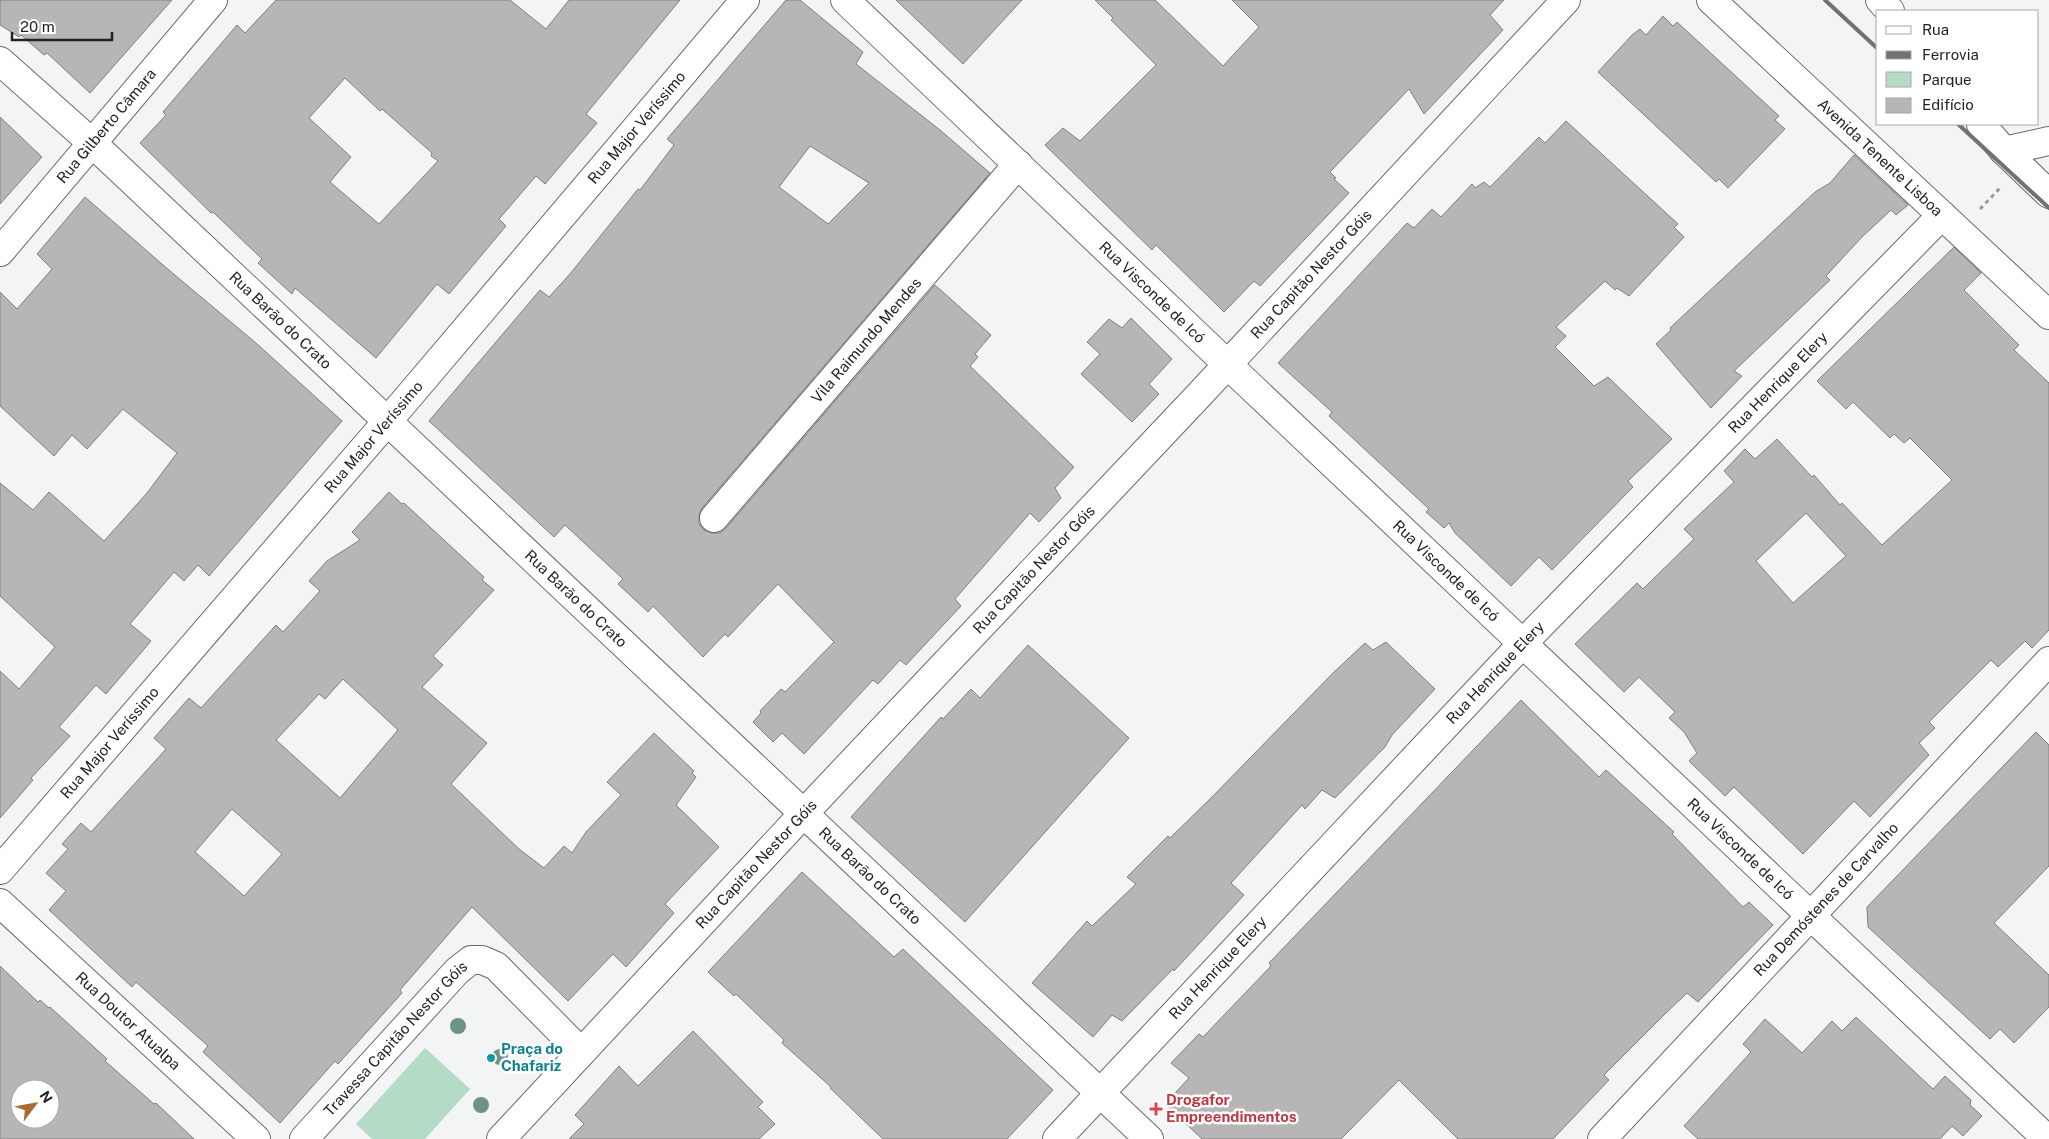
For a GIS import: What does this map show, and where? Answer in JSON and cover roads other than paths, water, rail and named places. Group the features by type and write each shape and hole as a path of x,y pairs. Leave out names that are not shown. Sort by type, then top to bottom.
{"street":[{"name":"Rua Gilberto Câmara","path":"0,252 91,142 213,0"},
{"name":"Rua Major Veríssimo","path":"0,870 746,0"},
{"name":"Rua Visconde de Icó","path":"846,0 2047,1139"},
{"name":"Rua Capitão Nestor Góis","path":"501,1139 804,813 1228,364 1566,0"},
{"name":"Avenida Tenente Lisboa","path":"1711,0 2049,315"},
{"path":"1880,0 1889,10"},
{"name":"Rua Barão do Crato","path":"0,61 91,142 1149,1139"},
{"path":"1982,125 2012,159 2049,194"},
{"path":"2012,159 2049,141"},
{"name":"Vila Raimundo Mendes","path":"714,518 1018,164"},
{"name":"Rua Henrique Elery","path":"1056,1139 1523,643 1950,223"},
{"name":"Rua Demóstenes de Carvalho","path":"1602,1139 2049,661"},
{"name":"Rua Doutor Atualpa","path":"0,903 256,1139"},
{"name":"Travessa Capitão Nestor Góis","path":"304,1139 458,971 471,960 482,960 496,966 581,1052"}],"railway":[{"path":"1825,0 1876,47"},
{"path":"1959,125 2049,208"}],"place":[{"name":"Praça do Chafariz","path":"491,1058"},
{"name":"Drogafor Empreendimentos","path":"1156,1109"}]}
